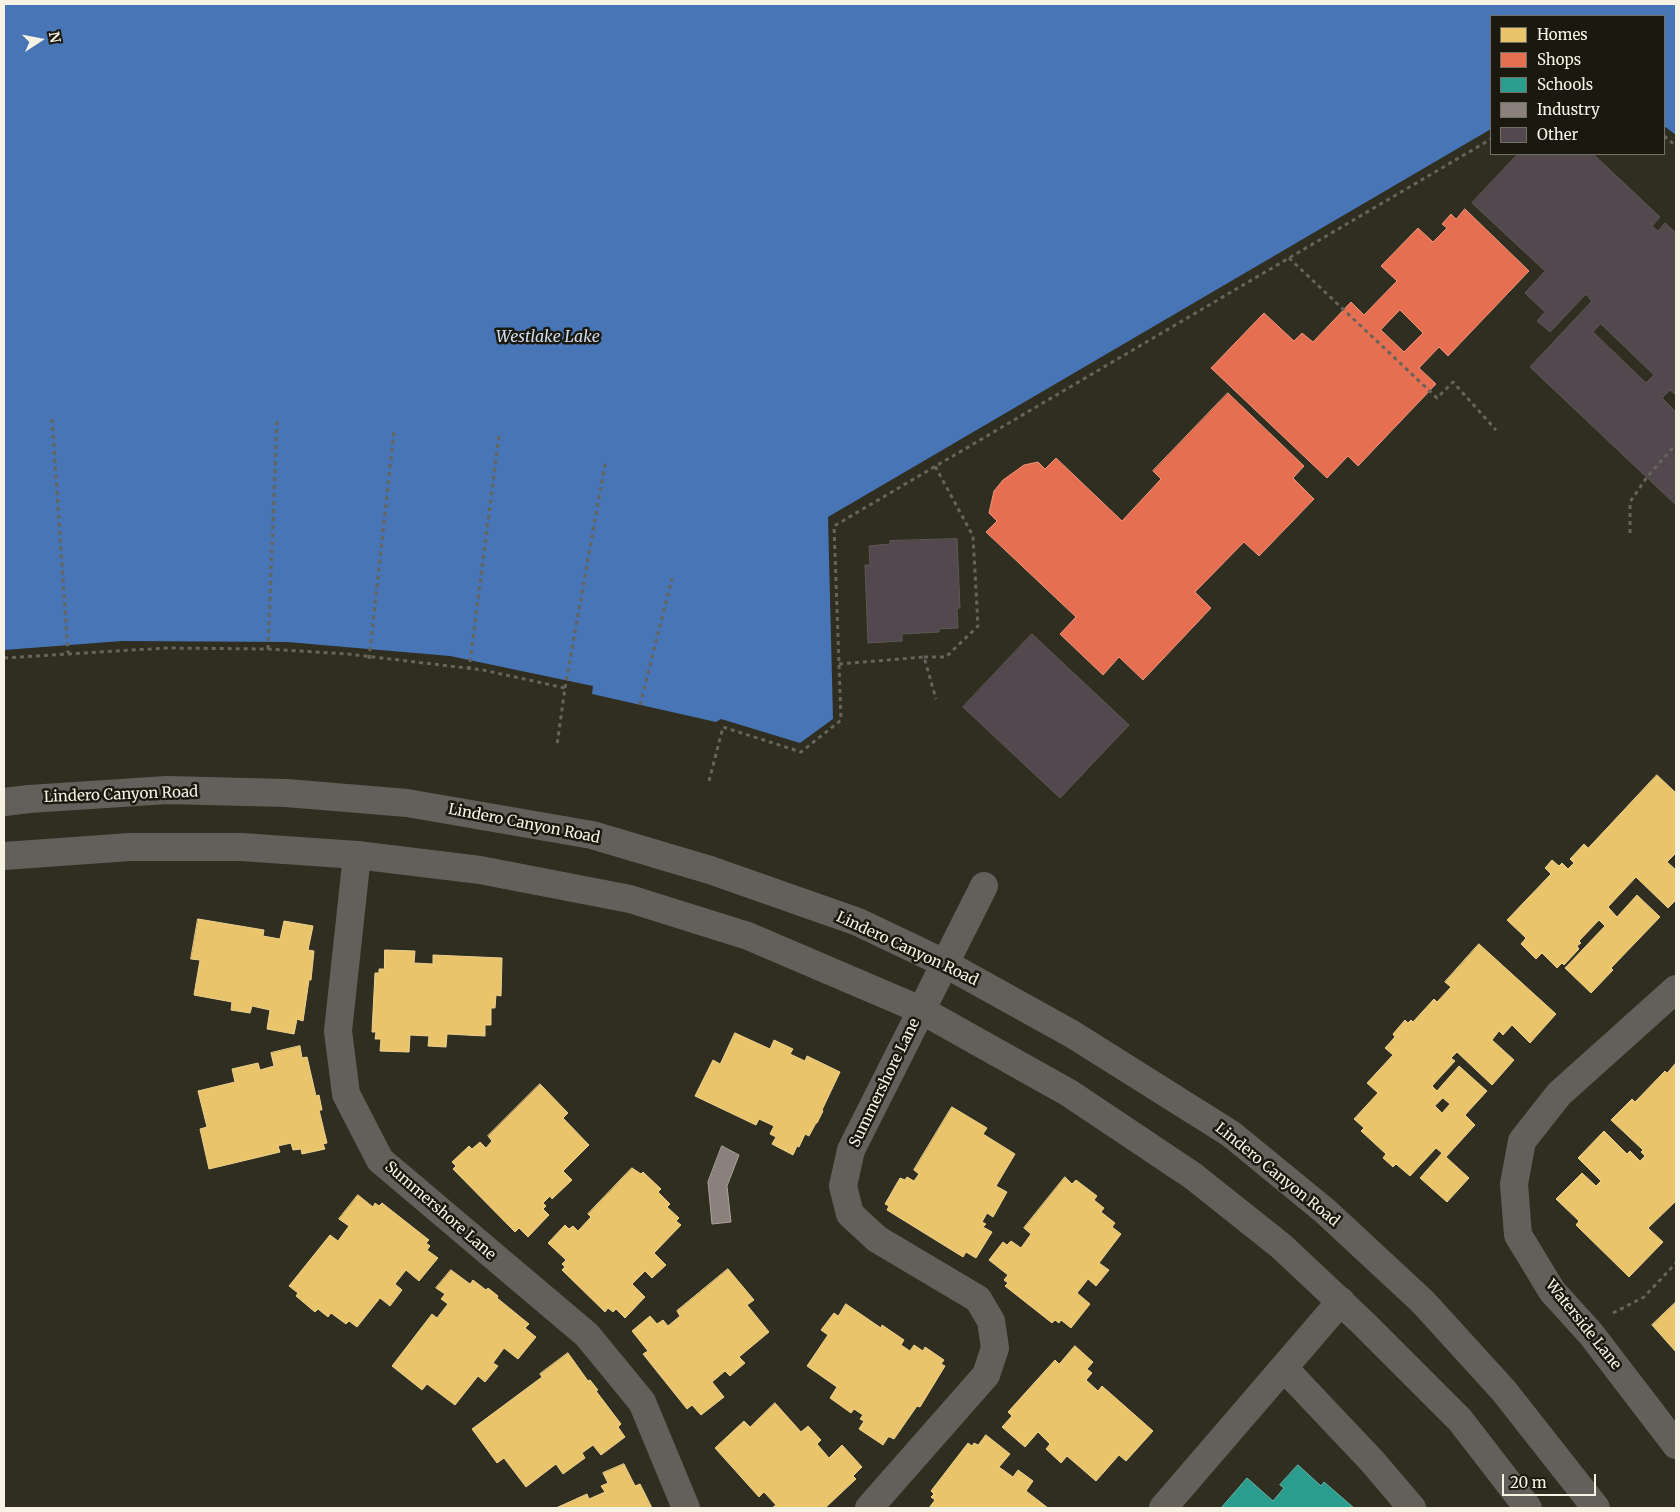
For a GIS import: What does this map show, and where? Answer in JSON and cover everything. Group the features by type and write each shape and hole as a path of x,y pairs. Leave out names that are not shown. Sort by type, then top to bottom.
{"street":[{"name":"Lindero Canyon Road","path":"4,802 167,790 286,793 407,803 592,836 710,870 858,922 944,964 1072,1034 1231,1134 1318,1205 1423,1302 1504,1391 1596,1508"},
{"path":"4,856 130,847 241,847 356,855 480,870 630,899 748,936 921,1010 1070,1093 1193,1176 1281,1246 1460,1420 1528,1508"},
{"name":"Summershore Lane","path":"356,855 338,1031 346,1094 380,1160 593,1342 642,1402 686,1508"},
{"name":"Summershore Lane","path":"869,1508 986,1375 995,1348 990,1321 978,1299 877,1240 850,1214 843,1186 851,1150 984,886"},
{"name":"Waterside Lane","path":"1676,990 1559,1094 1522,1141 1514,1184 1518,1235 1552,1291 1591,1334 1676,1445"},
{"path":"1163,1508 1340,1302"},
{"path":"1284,1368 1372,1461 1412,1508"}],"path":[{"path":"1665,137 1676,146"},
{"path":"709,781 723,727 801,752 840,720 834,526 1490,141"},
{"path":"1289,258 1437,398 1453,382 1496,430"},
{"path":"52,419 68,653"},
{"path":"268,649 276,419"},
{"path":"369,659 394,431"},
{"path":"469,670 499,435"},
{"path":"1630,533 1630,502 1646,477 1676,444"},
{"path":"557,746 565,688 605,464"},
{"path":"839,664 946,657 978,626 973,536 935,466"},
{"path":"640,705 672,578"},
{"path":"4,658 166,648 268,649 348,654 484,670 565,688"},
{"path":"924,657 936,699"},
{"path":"1591,1334 1612,1314 1644,1297 1676,1263"}],"water":[{"name":"Westlake Lake","path":"4,4 1676,4 1676,135 1665,127 1665,15 1490,15 1490,130 828,517 833,719 800,743 721,719 716,722 592,694 593,686 450,656 287,642 122,641 4,650"}],"building: Homes":[{"path":"1657,775 1676,793 1676,853 1667,862 1676,870 1676,900 1668,908 1636,877 1608,907 1617,917 1637,895 1660,917 1611,968 1613,970 1591,993 1565,968 1605,926 1599,920 1579,941 1581,943 1577,946 1579,949 1564,965 1562,963 1557,968 1542,953 1536,959 1521,944 1526,938 1507,920 1551,874 1545,868 1552,860 1559,866 1562,863 1568,869 1574,863 1570,859 1584,844 1588,848"},
{"path":"198,919 264,930 263,936 280,939 284,921 313,926 308,950 314,951 311,980 309,980 303,1021 297,1019 294,1034 267,1029 270,1010 252,1006 250,1013 231,1010 232,1002 194,995 200,960 191,959"},
{"path":"1479,944 1556,1014 1530,1043 1512,1025 1503,1035 1499,1031 1492,1040 1514,1060 1492,1085 1457,1052 1451,1058 1455,1061 1432,1086 1437,1091 1459,1066 1487,1091 1465,1115 1475,1125 1446,1157 1469,1178 1447,1202 1420,1178 1442,1153 1436,1148 1410,1176 1396,1164 1393,1167 1383,1158 1386,1154 1361,1131 1364,1128 1354,1119 1378,1093 1367,1083 1393,1055 1385,1048 1395,1037 1393,1034 1405,1020 1408,1023 1411,1020 1413,1022 1434,999 1437,1002 1451,987 1445,982","holes":["1443,1098 1450,1104 1442,1113 1435,1106"]},
{"path":"385,950 415,951 414,963 433,964 433,955 502,958 501,996 496,995 495,1008 491,1008 491,1025 485,1025 485,1036 447,1034 446,1047 428,1046 429,1036 410,1035 409,1052 380,1051 381,1039 375,1039 376,1032 372,1032 375,973 379,973 379,969 384,969"},
{"path":"735,1033 770,1049 774,1040 793,1049 790,1054 805,1061 807,1056 840,1072 817,1123 809,1136 805,1134 793,1155 772,1144 776,1137 770,1134 774,1126 759,1119 756,1125 695,1096 713,1060 720,1064"},
{"path":"300,1046 302,1058 307,1057 316,1096 319,1095 322,1110 319,1110 327,1143 323,1144 325,1149 302,1154 301,1149 293,1150 291,1143 278,1146 280,1152 209,1169 200,1129 207,1127 198,1091 235,1082 232,1069 258,1063 260,1070 274,1066 271,1053"},
{"path":"1676,1063 1676,1201 1648,1228 1663,1242 1629,1277 1576,1225 1579,1221 1556,1199 1582,1173 1596,1186 1601,1181 1578,1158 1604,1131 1627,1154 1630,1151 1640,1161 1645,1156 1641,1152 1643,1150 1611,1120 1632,1099 1635,1102 1665,1071 1667,1073"},
{"path":"540,1084 568,1113 563,1118 589,1145 563,1171 572,1180 552,1199 550,1196 543,1203 546,1206 543,1209 549,1215 528,1237 519,1228 515,1232 453,1169 456,1166 452,1162 469,1146 472,1149 480,1142 486,1148 492,1141 488,1136"},
{"path":"952,1107 987,1128 983,1134 1015,1154 996,1186 1007,1192 993,1217 987,1213 982,1222 986,1224 983,1227 992,1232 976,1258 966,1252 963,1257 887,1210 889,1206 885,1204 900,1178 905,1180 907,1177 914,1181 919,1174 914,1170"},
{"path":"632,1168 641,1174 643,1172 661,1189 658,1192 670,1204 667,1207 679,1218 676,1221 681,1225 654,1253 666,1265 652,1278 645,1271 632,1284 645,1297 625,1318 616,1309 613,1312 608,1308 605,1312 562,1270 565,1267 562,1264 566,1260 548,1243 565,1225 569,1229 573,1226 578,1231 591,1217 588,1214"},
{"path":"1065,1177 1072,1184 1076,1180 1097,1196 1094,1200 1104,1208 1101,1212 1115,1223 1112,1227 1121,1234 1099,1263 1109,1270 1096,1286 1088,1279 1077,1293 1090,1304 1071,1328 1061,1320 1059,1323 1055,1320 1052,1323 1005,1286 1008,1283 1004,1280 1008,1275 989,1260 1003,1242 1007,1245 1011,1241 1021,1248 1031,1234 1024,1228"},
{"path":"358,1195 373,1207 375,1203 379,1206 382,1203 429,1240 426,1243 430,1246 427,1250 438,1258 419,1281 406,1270 395,1284 402,1290 390,1306 380,1298 357,1327 349,1321 346,1324 331,1313 328,1317 318,1309 315,1312 296,1296 298,1293 289,1286 330,1235 338,1241 349,1226 339,1219"},
{"path":"728,1269 754,1300 747,1305 769,1332 739,1357 745,1363 730,1376 725,1371 712,1382 724,1397 701,1415 692,1405 687,1409 643,1354 648,1351 632,1331 650,1316 657,1324 663,1320 668,1326 680,1316 677,1311"},
{"path":"451,1270 470,1284 473,1280 486,1290 488,1288 498,1296 497,1298 529,1324 525,1328 536,1337 518,1359 504,1348 493,1363 498,1366 485,1382 478,1376 455,1405 427,1384 422,1390 392,1366 432,1314 437,1318 448,1304 441,1299 445,1294 436,1288"},
{"path":"1676,1302 1676,1352 1652,1325"},
{"path":"846,1304 881,1328 882,1325 904,1340 901,1345 910,1351 914,1345 923,1351 925,1347 944,1360 941,1364 945,1366 920,1407 917,1406 894,1439 888,1437 883,1445 859,1429 864,1421 860,1419 863,1415 854,1409 851,1413 830,1398 837,1387 807,1366 828,1335 821,1330 834,1313 838,1316"},
{"path":"1075,1346 1093,1362 1087,1369 1092,1373 1086,1380 1098,1391 1102,1386 1153,1431 1126,1461 1119,1455 1096,1481 1067,1456 1061,1463 1046,1449 1050,1444 1038,1432 1025,1447 1002,1427 1012,1416 1008,1412 1055,1360 1059,1364"},
{"path":"568,1353 588,1381 590,1380 598,1390 596,1391 621,1424 618,1427 625,1437 601,1455 593,1445 582,1453 585,1458 563,1474 556,1464 526,1487 504,1458 497,1463 472,1429 542,1377 540,1374"},
{"path":"775,1403 801,1432 808,1426 821,1440 817,1444 829,1458 842,1445 862,1467 853,1476 856,1479 825,1508 772,1508 776,1505 764,1492 759,1497 715,1448 744,1421 750,1427"},
{"path":"986,1435 1010,1454 999,1467 1013,1477 1018,1470 1033,1481 1026,1491 1048,1508 929,1508 935,1500 931,1497 934,1494 931,1491 968,1443 972,1446 974,1443 978,1445"},
{"path":"624,1464 635,1486 640,1484 652,1508 556,1508 587,1494 589,1499 605,1492 601,1486 608,1483 603,1473"}],"building: Shops":[{"path":"1465,209 1529,271 1448,356 1439,347 1419,368 1436,384 1358,466 1348,456 1327,478 1211,368 1264,313 1294,341 1302,333 1313,342 1351,302 1364,315 1397,281 1381,266 1418,228 1433,242 1447,228 1442,224 1451,214 1456,219","holes":["1400,310 1423,333 1404,352 1381,330"]},
{"path":"1228,393 1304,466 1293,478 1314,499 1259,556 1244,542 1195,592 1211,608 1143,680 1119,657 1103,675 1060,634 1076,617 986,532 997,521 989,513 994,491 1003,480 1024,465 1038,462 1045,469 1056,458 1122,521 1161,479 1153,471"}],"building: Schools":[{"path":"1298,1465 1321,1486 1324,1482 1354,1508 1221,1508 1247,1478 1273,1501 1284,1488 1280,1485"}],"building: Industry":[{"path":"722,1146 739,1155 727,1186 731,1222 712,1224 708,1182"}],"building: Other":[{"path":"1517,155 1594,155 1660,217 1652,226 1658,231 1665,223 1676,233 1676,395 1670,390 1662,398 1676,412 1676,505 1530,367 1592,301 1586,294 1550,332 1537,321 1545,312 1525,293 1545,271 1472,203","holes":["1601,324 1654,375 1646,383 1593,332"]},
{"path":"957,539 960,608 957,608 958,628 939,629 939,632 902,634 902,641 868,643 865,565 870,565 869,546 890,544 890,541"},
{"path":"1032,634 1129,725 1060,798 963,707"}]}
